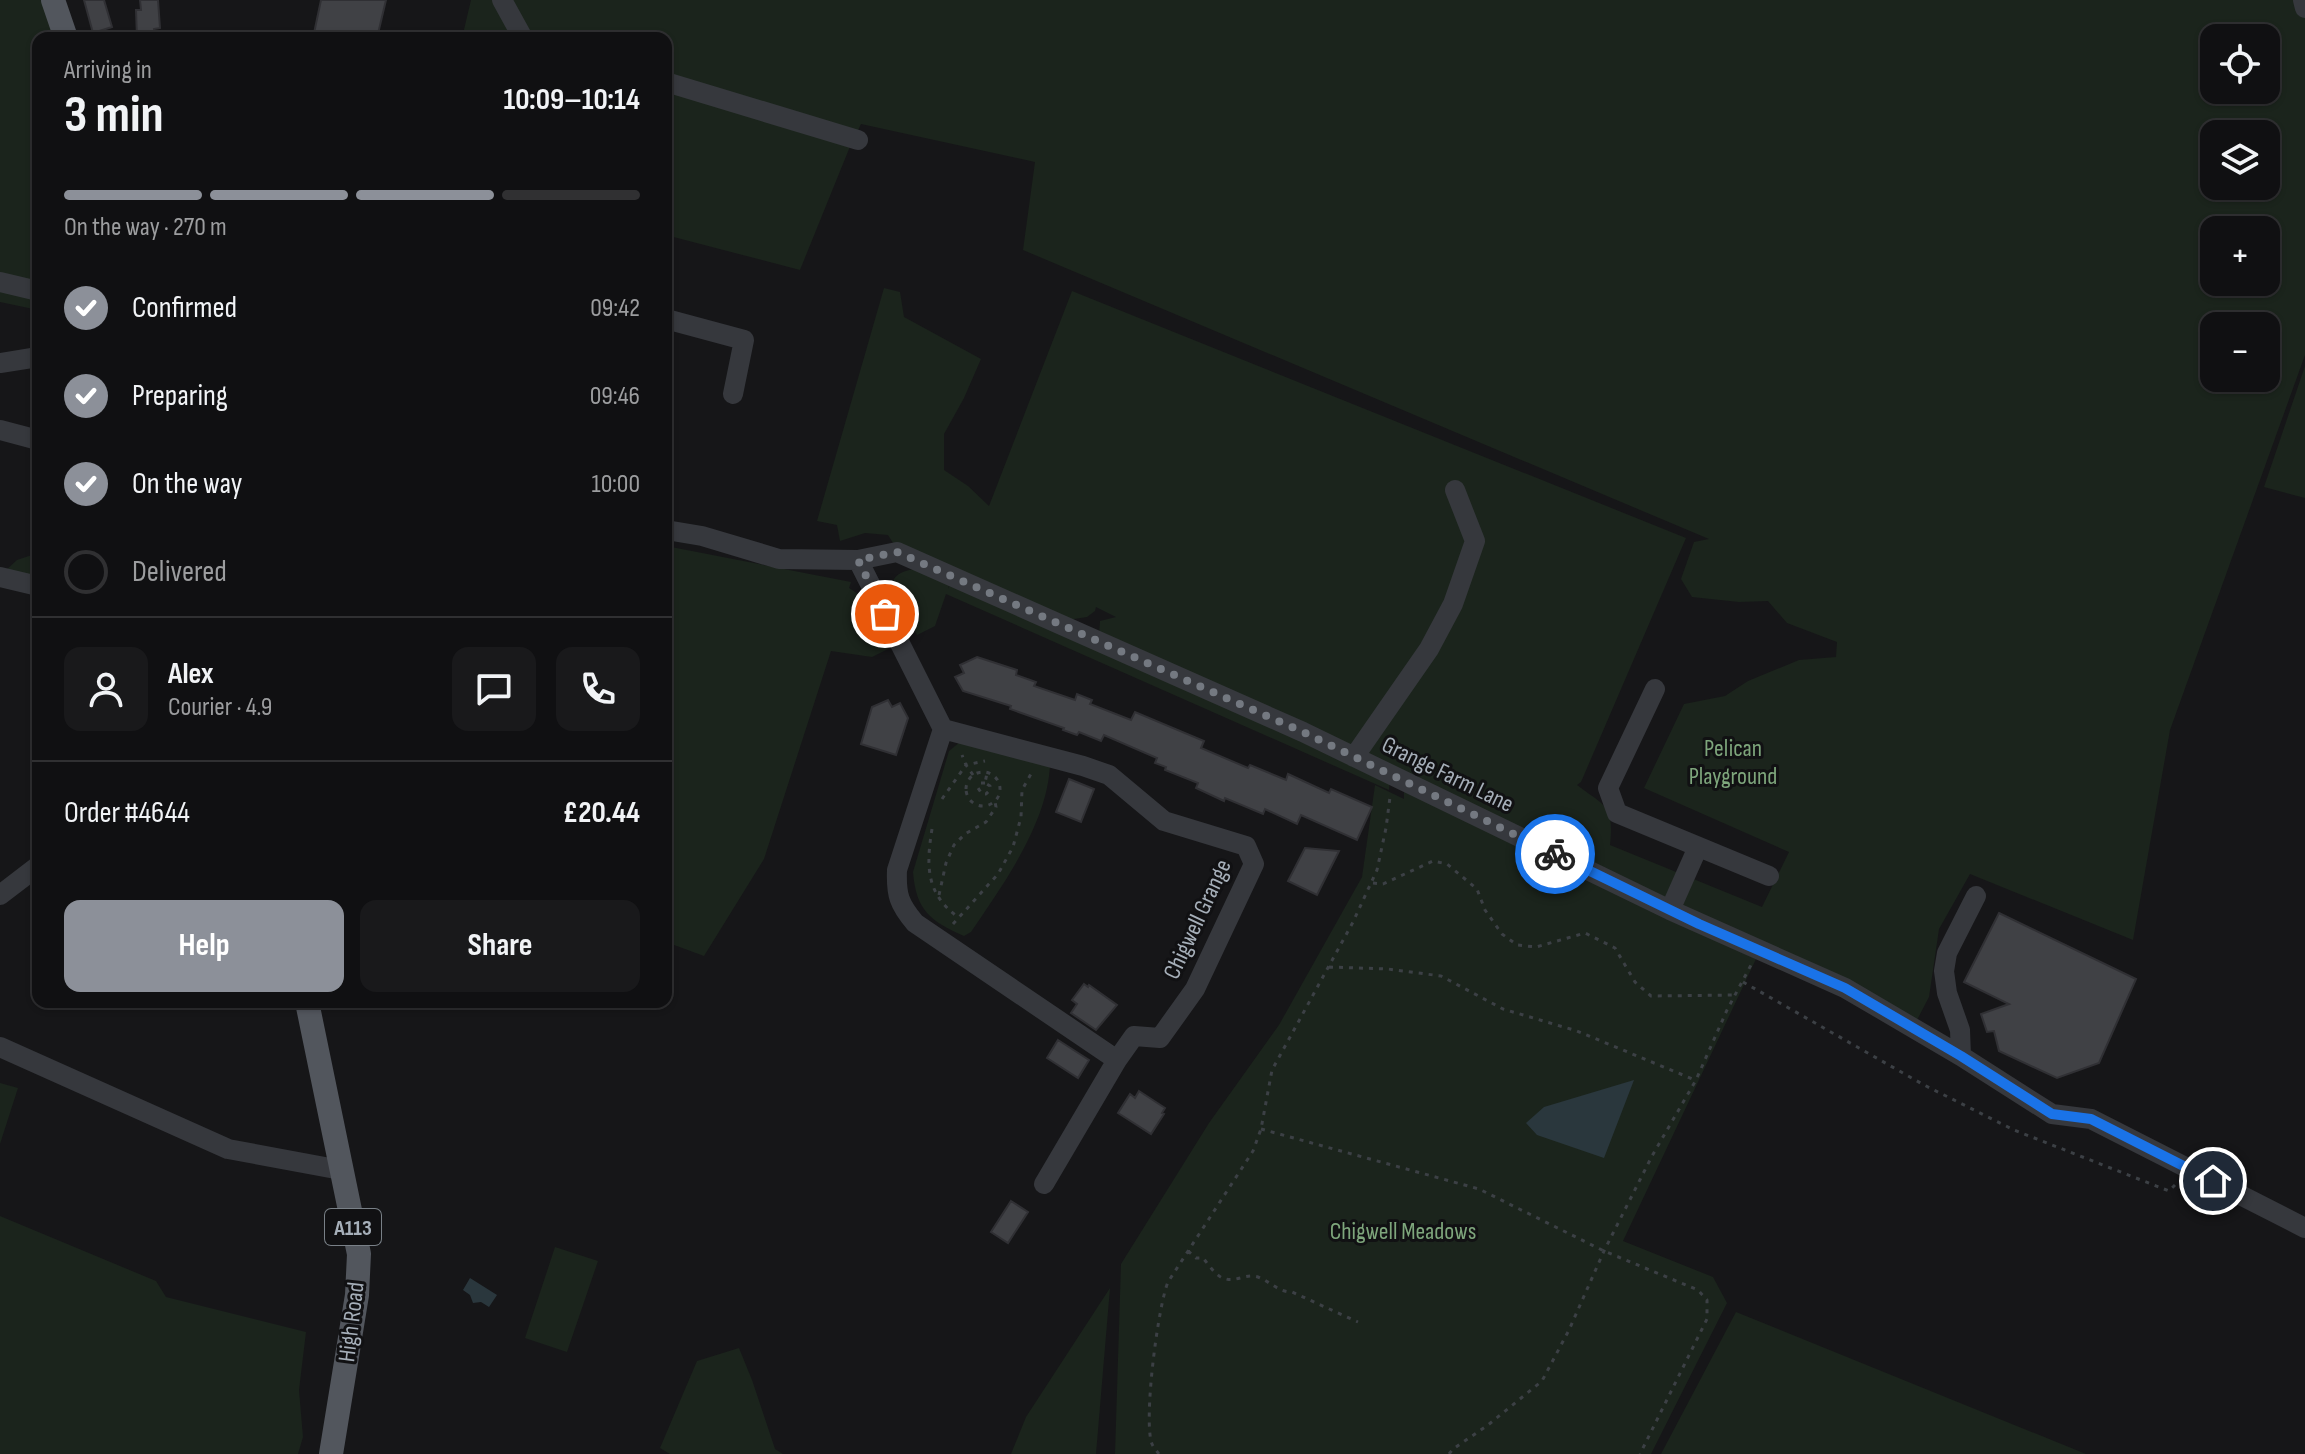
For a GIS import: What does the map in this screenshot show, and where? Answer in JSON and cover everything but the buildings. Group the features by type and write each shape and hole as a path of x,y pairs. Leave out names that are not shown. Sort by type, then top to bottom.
{"main road":[{"path":"53,0 64,32"},
{"name":"High Road","path":"308,1008 359,1254 357,1295 331,1454"}],"street":[{"path":"502,0 520,32"},
{"path":"2303,0 2305,8"},
{"path":"672,84 858,140"},
{"path":"0,282 32,290"},
{"path":"672,321 744,340 733,394"},
{"path":"0,363 32,358"},
{"path":"0,430 32,438"},
{"path":"1354,757 1429,649 1453,604 1475,541 1455,490"},
{"name":"Grange Farm Lane","path":"672,531 702,536 779,559 858,560 897,552 1303,732 1670,910 1845,988 2052,1114 2091,1119 2305,1228"},
{"path":"858,560 943,729 897,870 896,891 904,910 915,923 1117,1060"},
{"path":"0,577 32,585"},
{"path":"1655,689 1608,788 1617,813 1769,876"},
{"name":"Chigwell Grange","path":"943,729 1036,764 1109,775 1164,821 1246,846 1254,864 1195,989 1160,1038 1134,1036 1044,1184"},
{"path":"1670,910 1698,847"},
{"path":"0,895 32,871"},
{"path":"1961,1056 1960,1030 1947,993 1944,971 1947,953 1976,896"},
{"path":"0,1047 228,1149 341,1170"}],"path":[{"path":"961,755 973,775"},
{"path":"941,799 966,765 986,761"},
{"path":"1022,770 1036,764"},
{"path":"942,941 958,917 998,874 1013,847 1021,817 1022,790 1036,764"},
{"path":"938,897 954,845 965,834 986,822 996,807 1000,792 998,781 987,773 973,775 967,784 970,800 979,806 995,802"},
{"path":"985,783 987,773"},
{"path":"1159,1454 1152,1444 1150,1427 1155,1348 1163,1295 1168,1282 1253,1151 1261,1129 1272,1070 1329,967 1377,870 1392,776"},
{"path":"978,788 985,783"},
{"path":"985,783 990,790"},
{"path":"967,784 978,788 982,794 979,806"},
{"path":"990,790 1000,792"},
{"path":"982,794 990,790"},
{"path":"935,821 928,861 932,889 945,908 958,917"},
{"path":"1371,883 1383,884 1433,861 1447,864 1477,889 1485,910 1502,934 1517,945 1536,947 1585,933 1615,948 1635,982 1651,996 1734,995"},
{"path":"1449,1454 1542,1381 1652,1156 1696,1080 1757,950"},
{"path":"1329,967 1388,969 1441,976 1503,1009 1577,1031 1696,1080"},
{"path":"1743,982 1924,1085 2014,1130 2169,1191 2190,1169"},
{"path":"1261,1129 1479,1189 1604,1251 1698,1290 1707,1300 1707,1319 1640,1454"},
{"path":"1188,1251 1196,1258 1203,1258 1222,1279 1256,1276 1283,1292 1292,1292 1358,1322"}],"green space":[{"path":"0,0 58,0 67,32 32,32 32,309 0,302"},
{"name":"Pelican Playground","path":"471,0 2305,0 2305,355 2170,730 2133,940 1970,874 1939,929 1929,997 1917,1020 1099,636 1100,621 1116,617 1096,607 1087,617 1061,621 895,546 888,535 865,533 840,541 837,525 817,521 884,288 900,292 904,317 981,359 944,434 944,470 968,486 989,506 1072,291 1686,538 1581,782 1577,785 1606,808 1611,822 1610,845 1762,907 1789,852 1644,788 1684,704 1725,696 1748,681 1799,660 1836,657 1837,642 1787,623 1768,601 1739,602 1692,597 1681,579 1694,542 1709,539 1023,250 1035,162 861,124 800,270 672,237 672,32 463,32"},
{"path":"2305,366 2305,498 2264,487"},
{"path":"672,547 851,582 849,588 863,597 888,649 872,657 831,651 764,859 704,956 672,944"},
{"path":"32,555 32,578 5,571 17,560"},
{"path":"925,568 951,578 948,589 953,579 1390,777 1389,790 946,594 935,626 917,635 892,594 892,587 896,576 901,573"},
{"path":"960,742 1050,764 1047,786 1033,831 997,894 971,932 964,936 927,913 917,896 913,872 949,751"},
{"name":"Chigwell Meadows","path":"1375,785 1404,799 1404,787 1756,959 1623,1241 1713,1277 1727,1303 1651,1454 1115,1454 1121,1264 1209,1123 1279,1025 1362,877"},
{"path":"0,1083 18,1088 0,1144"},
{"path":"0,1216 156,1281 166,1297 306,1332 299,1390 303,1437 298,1454 0,1454"},
{"path":"555,1247 598,1261 567,1352 525,1338"},
{"path":"1110,1288 1096,1454 1011,1454 1026,1417"},
{"path":"1736,1312 2086,1454 1661,1454"},
{"path":"739,1348 775,1449 783,1454 670,1454 660,1448 697,1361"}],"shaded area":[{"path":"1634,1080 1604,1158 1537,1135 1526,1123 1544,1107"},
{"path":"470,1278 497,1295 489,1307 481,1302 473,1303 470,1295 463,1290"}],"way so far":[{"path":"885,614 858,560 897,552 1303,732 1555,854"}],"route":[{"path":"1555,854 1699,924 1845,988 2052,1114 2091,1119 2213,1181"}]}
